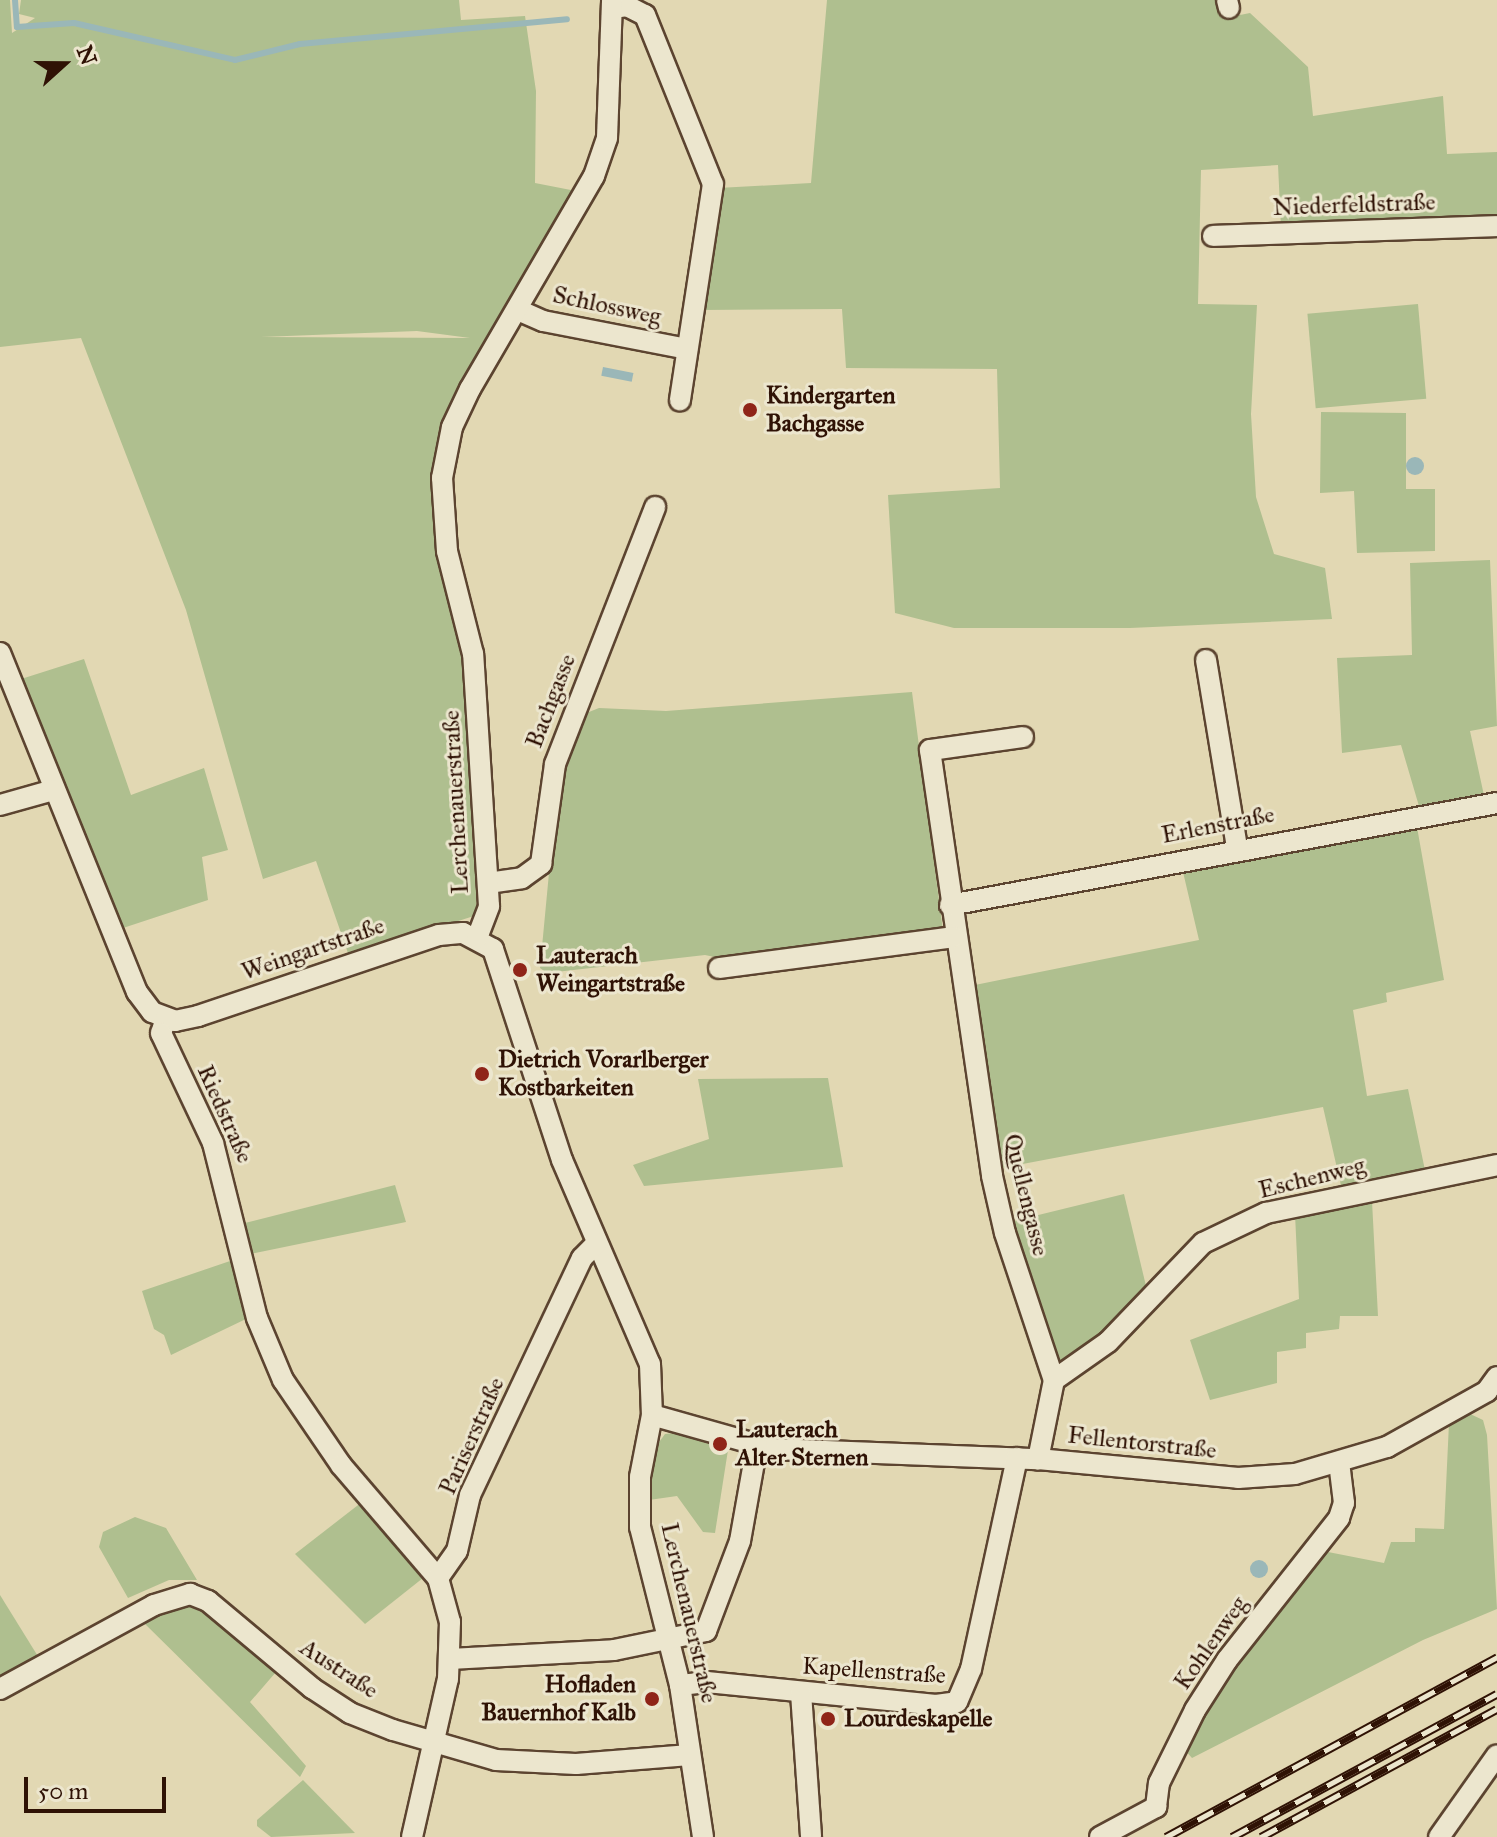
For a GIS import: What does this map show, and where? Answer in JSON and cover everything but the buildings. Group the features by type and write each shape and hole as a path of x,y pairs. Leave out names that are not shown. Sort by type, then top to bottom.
{"street":[{"name":"Lerchenauerstraße","path":"612,4 607,138 594,176 452,427 442,478 447,551 473,654 489,906 477,938 493,949 503,969 533,1084 597,1243 645,1347 652,1415 640,1477 640,1527 680,1685 703,1837"},
{"path":"612,4 627,6 645,15 713,184 680,400"},
{"name":"Niederfeldstraße","path":"1213,236 1497,226"},
{"name":"Schlossweg","path":"518,310 543,321 687,349"},
{"name":"Bachgasse","path":"488,883 522,878 541,864 555,764 655,507"},
{"path":"0,653 137,992 152,1012 166,1018"},
{"path":"1206,660 1237,848"},
{"name":"Quellengasse","path":"1023,737 930,750 954,937 1001,1219 1054,1380 1028,1459"},
{"path":"0,805 53,790"},
{"name":"Erlenstraße","path":"950,905 1237,848 1497,803"},
{"name":"Weingartstraße","path":"166,1018 198,1016 439,935 477,938"},
{"path":"719,968 954,937"},
{"name":"Riedstraße","path":"166,1018 161,1033 213,1143 257,1318 283,1380 341,1465 438,1578"},
{"name":"Eschenweg","path":"1054,1380 1108,1342 1203,1243 1266,1213 1497,1165"},
{"name":"Pariserstraße","path":"438,1578 457,1551 470,1495 575,1272 597,1243"},
{"name":"Fellentorstraße","path":"652,1415 757,1446 863,1455 1028,1459 1238,1478 1339,1464 1387,1447 1487,1391 1497,1377"},
{"path":"450,1659 614,1650 706,1631 731,1570 757,1446"},
{"name":"Kapellenstraße","path":"680,1685 707,1682 936,1705 957,1702 964,1695 1028,1459"},
{"name":"Kohlenweg","path":"1100,1837 1156,1807 1159,1783 1203,1698 1339,1518 1344,1503 1339,1464"},
{"path":"412,1837 436,1742 450,1659 450,1622 438,1578"},
{"name":"Austraße","path":"0,1689 154,1605 190,1594 208,1601 350,1713 436,1742 496,1760 576,1764 690,1755"},
{"path":"801,1693 811,1837"},
{"path":"1439,1837 1497,1755"}],"green space":[{"path":"0,0 10,0 12,33 35,18 19,14 21,0 459,0 461,20 525,16 536,91 535,183 576,191 444,441 467,650 477,915 349,956 316,861 263,879 186,610 81,338 0,347","holes":["417,331 470,338 261,337"]},
{"path":"827,0 1221,0 1225,18 1250,13 1308,67 1313,116 1443,96 1447,154 1497,152 1497,219 1281,228 1278,165 1201,170 1198,304 1257,305 1251,414 1256,497 1274,554 1325,568 1332,619 1130,628 954,628 895,613 888,495 1000,488 997,369 846,368 842,309 701,310 718,188 811,183"},
{"path":"1418,304 1426,399 1316,408 1307,314"},
{"path":"1321,412 1406,413 1406,489 1435,489 1435,551 1357,553 1354,491 1320,493"},
{"path":"1490,560 1497,726 1470,731 1485,800 1421,813 1401,745 1342,753 1337,658 1412,655 1410,563"},
{"path":"84,659 131,795 204,768 228,850 202,857 208,900 120,929 18,680"},
{"path":"912,692 943,931 734,961 705,955 547,973 540,968 556,799 579,716 599,708 666,711"},
{"path":"1417,827 1444,980 1386,993 1387,1002 1353,1010 1367,1096 1408,1089 1426,1175 1342,1190 1323,1107 1001,1168 970,986 1199,940 1183,872"},
{"path":"828,1078 843,1167 644,1186 633,1165 709,1139 698,1079"},
{"path":"395,1185 406,1222 250,1254 245,1223"},
{"path":"1124,1194 1146,1286 1107,1334 1058,1370 1010,1222"},
{"path":"1372,1201 1378,1316 1340,1316 1339,1329 1306,1333 1306,1348 1277,1352 1277,1383 1210,1400 1190,1340 1299,1299 1295,1214"},
{"path":"233,1260 248,1318 171,1355 164,1335 154,1329 142,1291"},
{"path":"1468,1413 1483,1420 1487,1435 1497,1609 1423,1640 1192,1758 1183,1748 1230,1664 1323,1551 1384,1563 1391,1542 1415,1542 1415,1528 1444,1529 1449,1423"},
{"path":"675,1433 728,1450 715,1533 703,1532 677,1496 649,1500 657,1445 665,1434"},
{"path":"362,1502 423,1578 365,1624 295,1554"},
{"path":"135,1517 166,1528 197,1580 169,1580 128,1598 99,1547 103,1532"},
{"path":"0,1595 39,1658 0,1678"},
{"path":"189,1604 243,1640 276,1672 250,1702 306,1766 300,1777 142,1621 162,1609"},
{"path":"303,1780 355,1833 271,1837 257,1826 257,1820"}],"water":[{"path":"603,367 633,373 632,382 601,376"},
{"path":"1415,457 1424,466 1415,475 1406,466"},
{"path":"1259,1560 1268,1569 1259,1578 1250,1569"}],"waterway":[{"path":"15,0 17,27 74,23 235,60 300,44 567,19"}],"railway":[{"path":"1166,1837 1497,1657"},
{"path":"1232,1837 1497,1694"},
{"path":"1261,1837 1497,1709"}],"place":[{"name":"Kindergarten Bachgasse","path":"750,410"},
{"name":"Lauterach Weingartstraße","path":"520,970"},
{"name":"Dietrich Vorarlberger Kostbarkeiten","path":"482,1074"},
{"name":"Lauterach Alter Sternen","path":"720,1444"},
{"name":"Hofladen Bauernhof Kalb","path":"652,1699"},
{"name":"Lourdeskapelle","path":"828,1719"}]}
